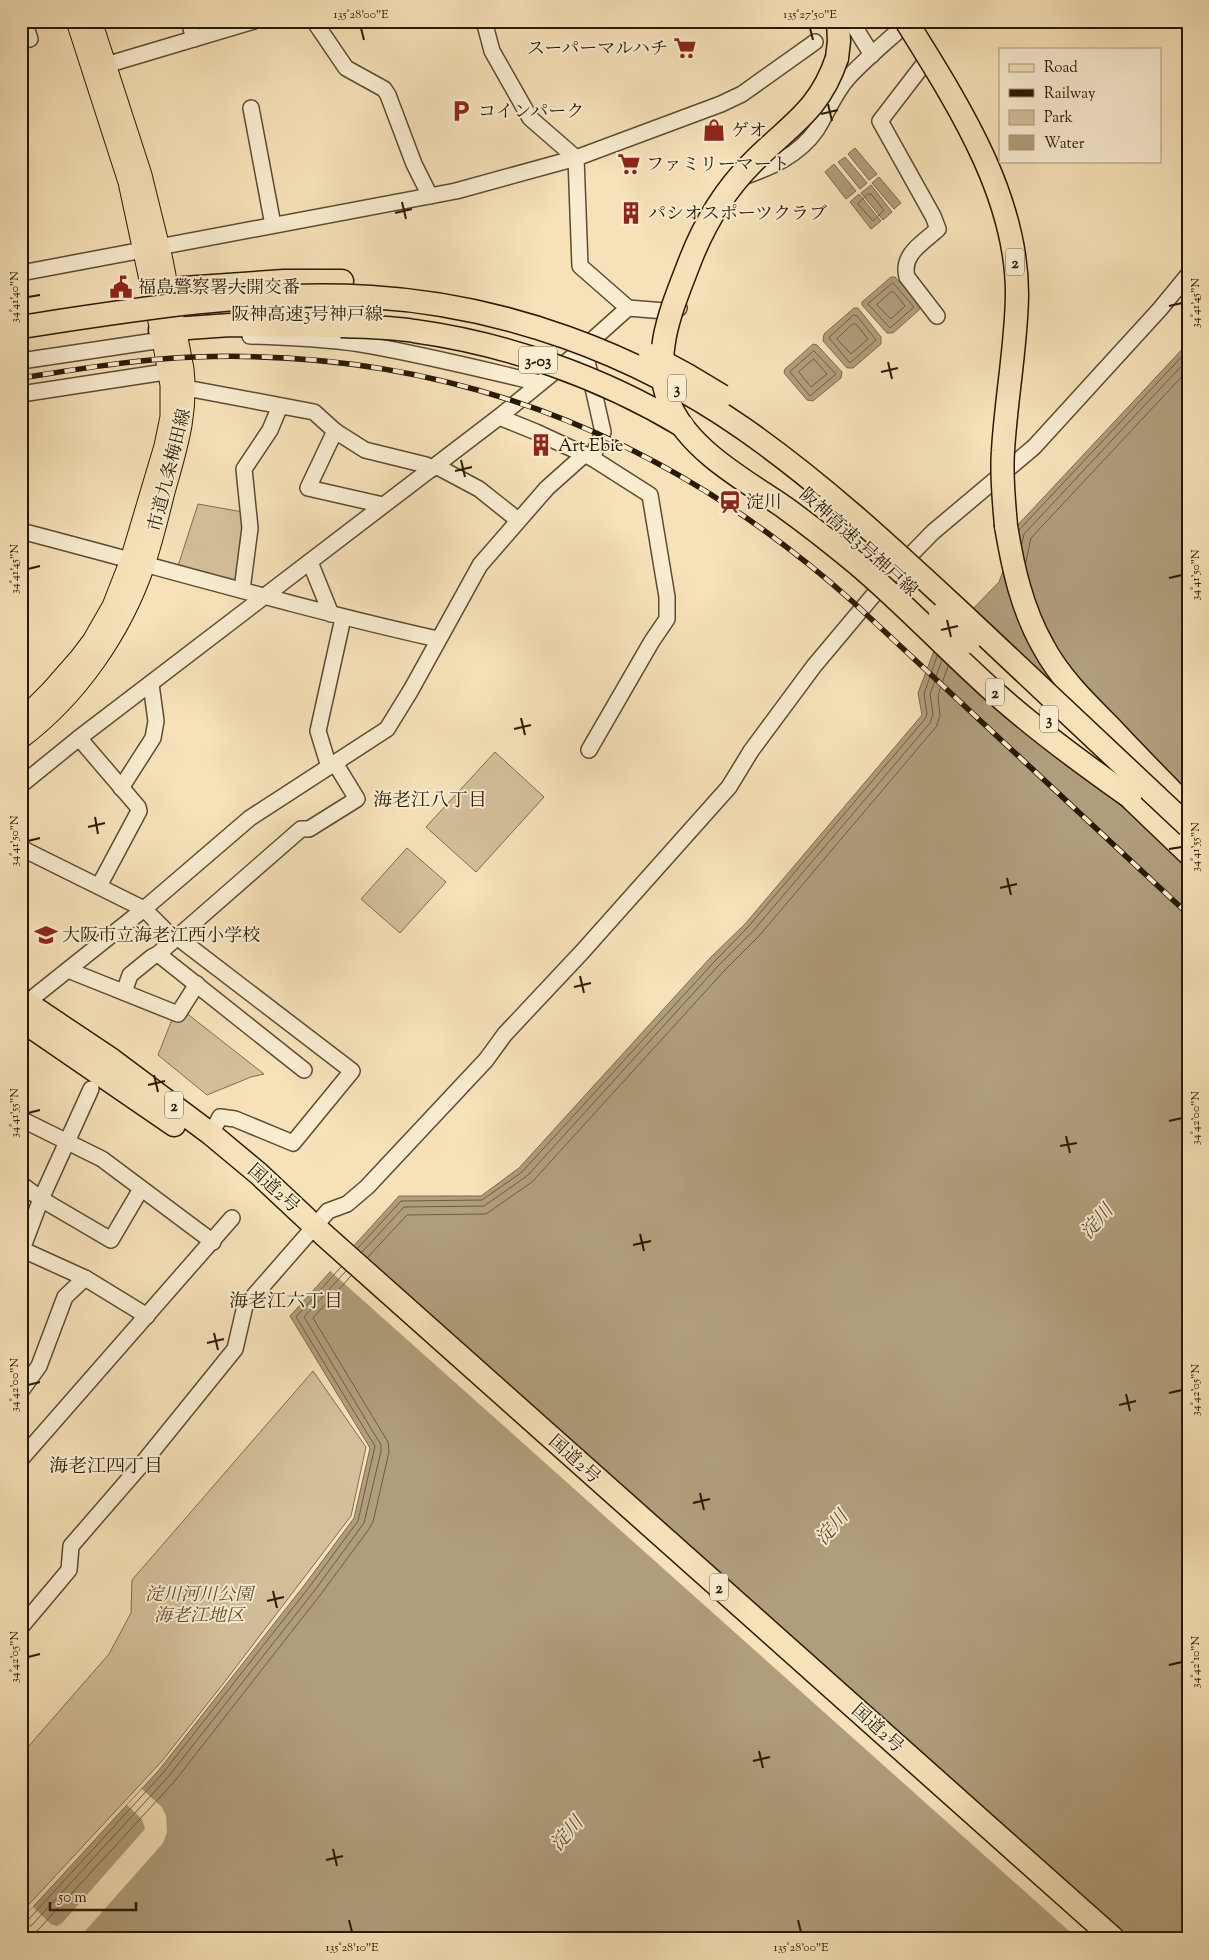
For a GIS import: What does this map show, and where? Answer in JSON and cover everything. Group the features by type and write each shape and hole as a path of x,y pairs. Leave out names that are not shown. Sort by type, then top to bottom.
{"highway":[{"name":"2","path":"838,21 839,40 836,58 831,76 822,92 811,108 753,162 733,184 707,225 691,258 663,345 662,371 668,400 682,426 709,454 836,546 926,626 1001,698 1078,760 1130,797"},
{"name":"2","path":"904,23 953,96 986,161 1007,224 1015,262 1016,325 1003,449 1003,488 1012,560 1028,613 1043,647 1075,692 1188,808"},
{"path":"169,289 284,280 342,281 419,287 506,303 598,333 646,354 707,387 760,422 823,470 898,539 976,638"},
{"name":"阪神高速3号神戸線","path":"21,327 176,304 232,299 318,296 371,297 421,302 531,326 580,343 644,370 702,401 742,427 856,517 1130,797 1188,853"},
{"name":"阪神高速3号神戸線","path":"21,341 177,319 221,315 320,311 370,312 420,317 475,327 528,341 573,356 638,383 692,412 764,461 976,638 1188,826"},
{"name":"3-03","path":"170,334 230,325 341,326 412,331 521,355 591,380 641,403 693,432 785,494 976,638"},
{"name":"国道2号","path":"28,997 212,1134 259,1174 315,1235 1094,1939"},
{"name":"国道2号","path":"21,1020 175,1125 315,1235 1114,1939"}],"main road":[{"name":"市道九条梅田線","path":"76,21 151,249 169,289 170,334"},
{"name":"市道九条梅田線","path":"21,739 47,716 89,670 118,626 128,606 167,432 176,370 151,249 142,175 92,21"},
{"name":"市道九条梅田線","path":"21,720 50,691 92,641 138,562 182,432 185,417 186,388 176,370"}],"street":[{"path":"21,41 30,39 24,21"},
{"path":"189,21 194,39"},
{"path":"106,65 254,21"},
{"path":"314,21 346,68 384,89 388,95 414,164 430,196"},
{"path":"484,21 492,51 530,118 576,158 580,266 628,308 666,311 678,309 682,302 682,270 687,247 707,204 726,185 778,163 806,142 817,129 847,80 904,23 930,56 880,121 933,216 938,229 910,255 906,262 905,270 907,277 937,316"},
{"path":"851,21 872,55"},
{"path":"21,273 456,192 576,158 721,104 742,94 815,42"},
{"path":"250,108 273,225"},
{"path":"21,1627 69,1570 71,1546 142,1464 235,1349 245,1306 315,1235 328,1211 347,1204 367,1187 486,1060 505,1034 729,787 751,751 814,666 887,579 933,532 1034,447 1160,309 1188,275"},
{"path":"21,785 79,738 499,417 581,350 628,308"},
{"path":"21,360 170,334 304,338 359,344 413,353 540,383"},
{"path":"28,997 68,970 144,909 250,818 387,729 480,564 547,488 588,456 603,432 586,357 581,350"},
{"path":"21,394 176,370"},
{"path":"186,388 314,412 335,431 365,450 434,468 479,489 518,520"},
{"path":"242,590 250,528 244,469 270,430 280,406"},
{"path":"499,417 588,456 650,495 667,597 667,619 652,641 589,750"},
{"path":"335,431 308,488 384,505"},
{"path":"21,531 337,616 434,638 437,641"},
{"path":"124,992 130,975 158,954 301,829 310,829 357,799 332,765 318,731 337,616 310,562"},
{"path":"121,788 153,738 156,722 151,684"},
{"path":"79,738 138,807 139,813 99,886"},
{"path":"21,848 144,909 172,937 177,937 352,1070 293,1143 235,1119 220,1117 212,1134"},
{"path":"158,954 304,1070"},
{"path":"68,970 178,1014 196,984"},
{"path":"91,1089 41,1199 21,1250 86,1278 147,1316"},
{"path":"21,1119 102,1159 213,1242"},
{"path":"21,1184 41,1199 111,1240 141,1190"},
{"path":"21,1460 232,1218"},
{"path":"21,1391 39,1366 65,1297 86,1278"}],"green space":[{"path":"198,504 243,512 239,582 178,566"},
{"path":"495,752 544,797 476,872 426,827"},
{"path":"407,848 446,882 400,933 361,899"},
{"path":"185,1012 264,1074 251,1077 207,1095 158,1055 173,1017"},
{"name":"淀川河川公園 海老江地区","path":"313,1371 366,1447 351,1516 162,1761 21,1913 21,1755 109,1654 131,1613 132,1580"}],"water":[{"path":"855,148 877,174 869,180 848,154"},
{"path":"845,157 867,183 860,189 838,162"},
{"path":"834,164 856,191 846,199 825,172"},
{"path":"879,177 901,203 894,209 872,183"},
{"path":"871,185 892,212 883,220 861,193"},
{"path":"859,194 881,221 871,229 850,202"},
{"path":"891,277 895,277 920,305 919,310 893,333 887,333 862,305 862,302"},
{"path":"854,308 858,308 881,337 881,344 853,368 847,368 823,341 824,334"},
{"path":"1188,343 1188,1939 21,1939 21,1920 159,1770 306,1583 354,1518 370,1448 290,1316 399,1196 481,1196 519,1168 710,958 745,924 922,715 918,693 935,648 999,582 1006,563 1014,529"},
{"path":"813,344 817,345 842,372 841,378 813,401 807,400 784,373 785,369"}],"pier":[{"path":"352,1243 1130,1939 1078,1939 328,1269"},
{"path":"142,1789 162,1807 166,1816 167,1832 163,1843 78,1939 34,1939 21,1927 21,1920 33,1907 51,1924 57,1926 62,1923 145,1829 142,1819 127,1805"}],"railway":[{"path":"21,378 130,362 195,357 288,358 378,368 465,387 548,414 629,449 707,492 781,543 853,602 1188,914"}],"place":[{"name":"スーパーマルハチ","path":"685,48"},
{"name":"コインパーク","path":"461,111"},
{"name":"ゲオ","path":"714,130"},
{"name":"ファミリーマート","path":"629,164"},
{"name":"パシオスポーツクラブ","path":"631,213"},
{"name":"福島警察署大開交番","path":"121,287"},
{"name":"Art Ebie","path":"541,445"},
{"name":"淀川","path":"730,502"},
{"name":"大阪市立海老江西小学校","path":"46,935"}],"district":[{"name":"海老江八丁目","path":"430,799"},
{"name":"海老江六丁目","path":"286,1300"},
{"name":"海老江四丁目","path":"106,1465"}]}
